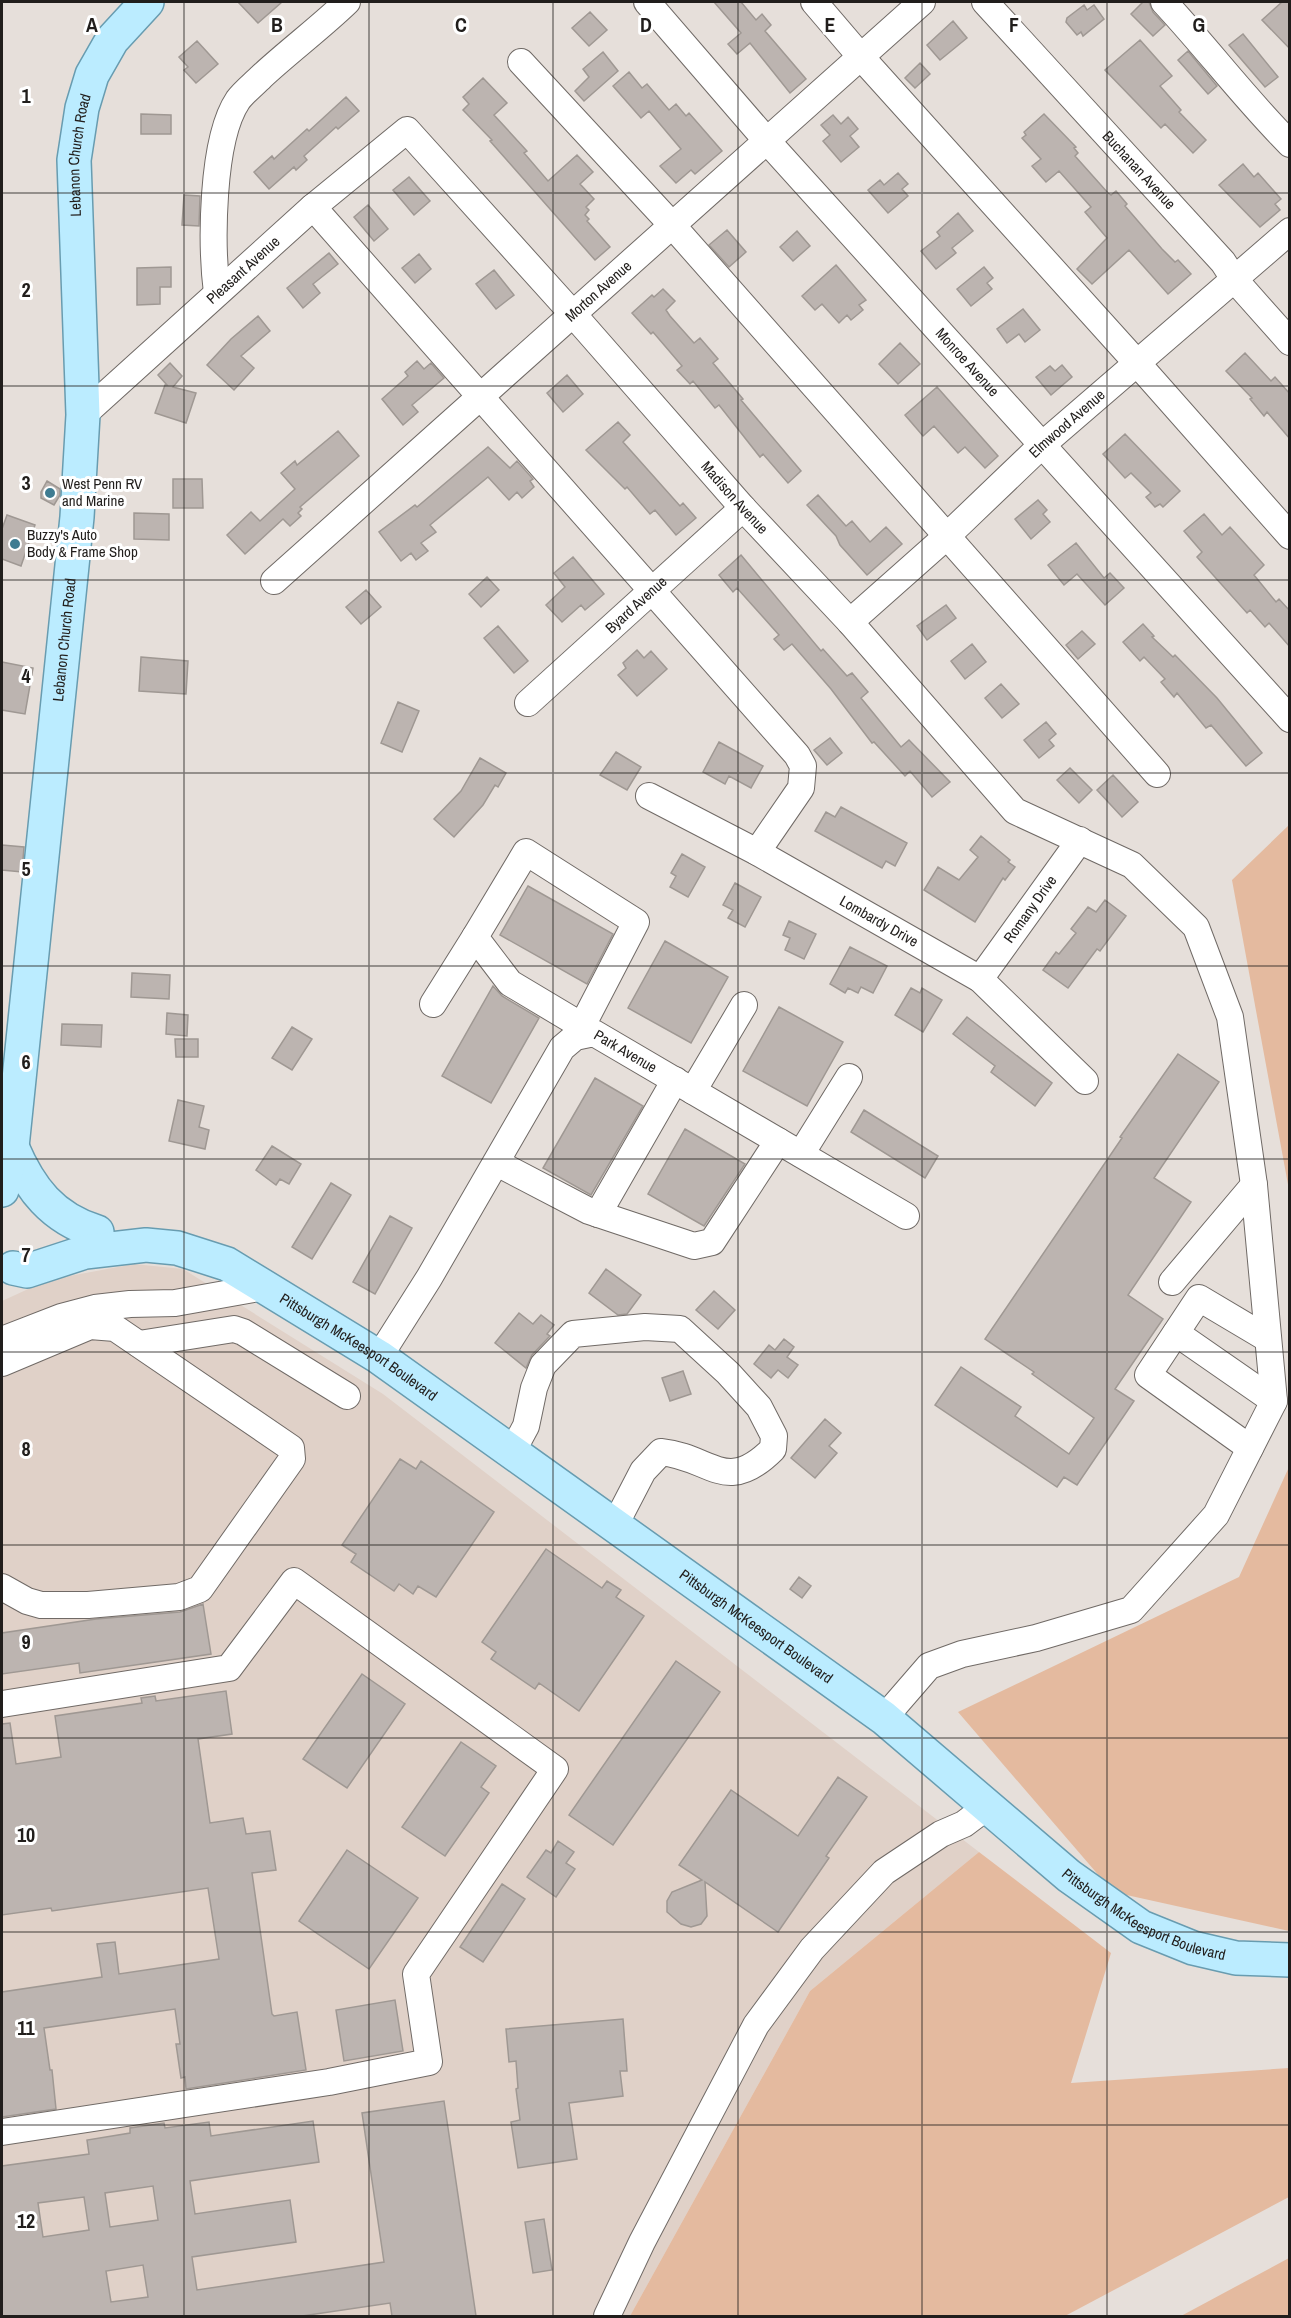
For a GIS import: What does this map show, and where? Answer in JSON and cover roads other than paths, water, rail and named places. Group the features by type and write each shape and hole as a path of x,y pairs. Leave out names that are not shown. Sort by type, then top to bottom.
{"main road":[{"name":"Lebanon Church Road","path":"2,1190 12,1147 77,518 83,416 74,160 82,108 92,75 112,40 147,2"},
{"path":"12,1147 24,1175 45,1203 76,1225 97,1232"},
{"name":"Pittsburgh McKeesport Boulevard","path":"7,1270 26,1257 97,1232 145,1229 182,1235 212,1247 227,1264"},
{"name":"Pittsburgh McKeesport Boulevard","path":"7,1270 27,1272 86,1252 146,1245 177,1248 227,1264 379,1357 884,1718 1069,1876 1141,1927 1193,1948 1236,1958 1290,1960"}],"street":[{"path":"217,294 214,265 220,144 238,100 294,46 320,28 347,2"},
{"name":"Monroe Avenue","path":"647,2 767,141 1290,719"},
{"path":"814,2 1290,536"},
{"name":"Morton Avenue","path":"274,581 922,2"},
{"name":"Buchanan Avenue","path":"985,2 1223,262 1234,279 1290,342"},
{"path":"1164,2 1190,29 1242,94 1290,144"},
{"path":"521,62 672,225 1158,774"},
{"name":"Pleasant Avenue","path":"83,416 313,207 407,130"},
{"name":"Madison Avenue","path":"407,130 743,508 850,622 1016,811 1132,865 1196,927 1230,1017 1254,1185 1274,1401"},
{"path":"313,207 797,755 803,766 801,788 757,852"},
{"name":"Elmwood Avenue","path":"850,622 947,536 1042,445 1290,231"},
{"name":"Byard Avenue","path":"528,703 743,508"},
{"name":"Lombardy Drive","path":"650,796 757,852 980,979 1085,1081"},
{"name":"Romany Drive","path":"980,979 1080,840"},
{"path":"433,1004 526,852 636,922 578,1032 510,983 475,938"},
{"path":"598,1214 684,1086 744,1005"},
{"name":"Park Avenue","path":"379,1357 497,1163 562,1047 578,1032 594,1033 906,1216"},
{"path":"801,1154 849,1077"},
{"path":"497,1163 598,1214 694,1246 712,1242 778,1141"},
{"path":"1172,1282 1254,1185"},
{"path":"2,1340 60,1317 95,1308 130,1304 175,1303 264,1287"},
{"path":"1250,1448 1148,1375 1199,1298 1268,1339"},
{"path":"2,1363 90,1326 115,1328 291,1448 292,1459 200,1588 179,1596 88,1605 53,1605 27,1601 2,1587"},
{"path":"512,1452 526,1426 534,1388 543,1365 573,1334 645,1327 680,1329 728,1373 759,1407 774,1436 773,1449 759,1463 739,1473 713,1470 680,1456 661,1452 643,1472 615,1525"},
{"path":"139,1344 234,1329 243,1332 347,1396"},
{"path":"884,1718 929,1666 962,1654 1036,1638 1131,1610 1216,1515 1274,1401 1176,1333"},
{"path":"2,1704 229,1668 294,1581 555,1769 416,1974 429,2062 329,2082 2,2132"},
{"path":"607,2316 642,2242 756,2025 812,1949 884,1872 941,1834 964,1824 988,1806"}],"place":[{"name":"West Penn RV and Marine","path":"50,493"},
{"name":"Buzzy's Auto Body & Frame Shop","path":"15,544"}]}
